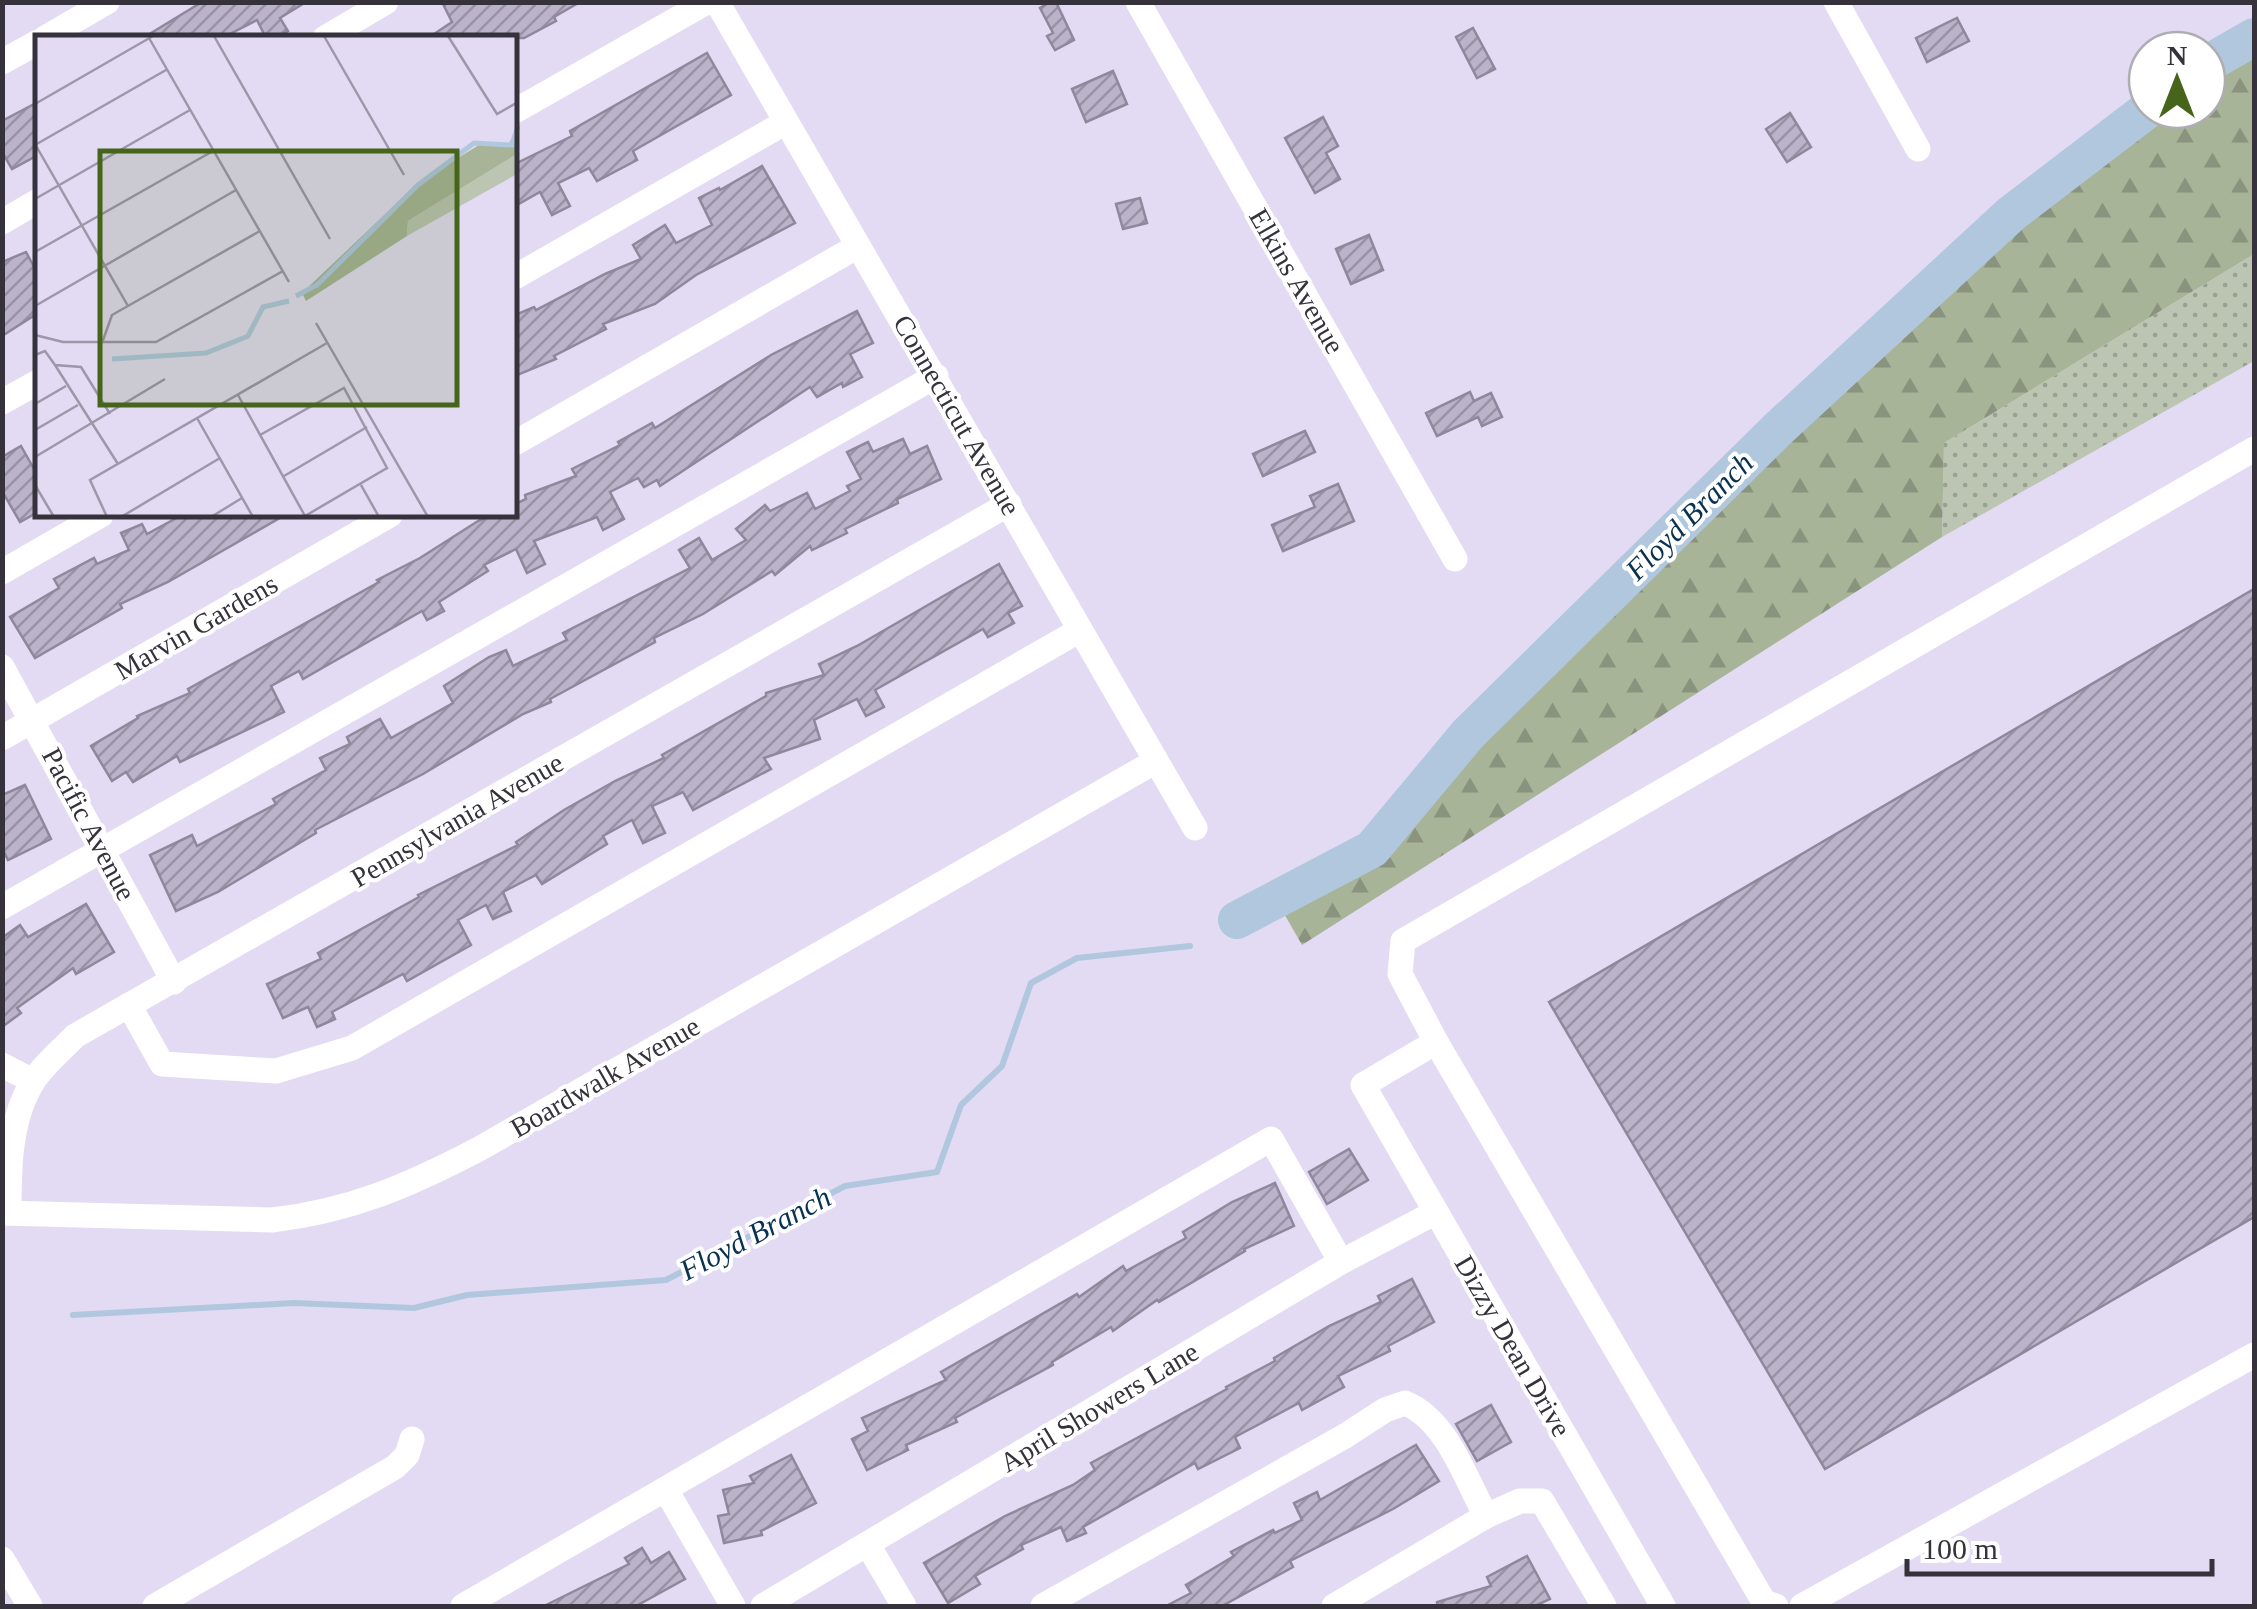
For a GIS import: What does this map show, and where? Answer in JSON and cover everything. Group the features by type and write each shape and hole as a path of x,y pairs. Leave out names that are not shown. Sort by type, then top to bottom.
{"street":[{"path":"51,35 107,2"},
{"path":"330,35 386,2"},
{"path":"518,110 708,2"},
{"name":"Connecticut Avenue","path":"716,2 1195,828"},
{"name":"Elkins Avenue","path":"1138,2 1455,559"},
{"path":"1836,2 1918,149"},
{"path":"2,62 35,44"},
{"path":"518,275 786,122"},
{"path":"2,222 35,203"},
{"path":"518,441 858,246"},
{"path":"2,907 936,376"},
{"path":"2,402 35,384"},
{"path":"1776,1606 1764,1602 1436,1042 1400,974 1403,941 2254,449"},
{"name":"Pennsylvania Avenue","path":"6,1213 17,1121 33,1081 75,1036 1009,504"},
{"path":"2,572 96,518"},
{"name":"Marvin Gardens","path":"2,738 385,518"},
{"path":"129,1005 162,1064 178,1068 276,1071 352,1048 1080,630"},
{"name":"Pacific Avenue","path":"2,667 174,982"},
{"name":"Boardwalk Avenue","path":"6,1213 272,1220 354,1205 409,1186 1156,761"},
{"name":"Dizzy Dean Drive","path":"1436,1042 1363,1085 1663,1606"},
{"path":"2,1065 33,1081"},
{"path":"463,1606 1256,1145 1272,1139 1341,1262"},
{"name":"April Showers Lane","path":"763,1606 1341,1262 1436,1212"},
{"path":"1802,1606 2254,1355"},
{"path":"1044,1606 1386,1410 1405,1404 1422,1410 1436,1424 1486,1516"},
{"path":"155,1606 395,1467 407,1454 412,1439"},
{"path":"666,1490 733,1606"},
{"path":"1334,1606 1486,1516 1520,1501 1542,1501 1604,1606"},
{"path":"868,1545 904,1606"},
{"path":"2,1559 30,1606"}],"green space":[{"path":"2254,35 2254,254 1944,443 1942,537 1302,945 1274,896 1379,827 1473,719 1766,450 1814,397 1907,312 2011,204 2127,118 2127,130 2227,130 2227,45"},
{"path":"2254,254 2254,361 1942,537 1944,443"}],"building":[{"path":"202,2 306,2 280,18 288,31 281,35 264,35 257,20 228,35 148,35"},
{"path":"442,2 580,2 554,17 556,21 524,38 432,35 452,22"},
{"path":"1056,2 1074,40 1055,50 1047,36 1053,33 1040,8"},
{"path":"1957,18 1969,41 1927,62 1916,38"},
{"path":"1473,28 1495,69 1477,78 1456,37"},
{"path":"707,53 731,95 633,151 637,160 597,181 589,168 558,183 570,206 552,215 540,192 518,204 518,163 572,136 570,131"},
{"path":"1113,71 1127,104 1086,122 1072,89"},
{"path":"35,104 35,157 12,169 2,152 2,121"},
{"path":"1790,113 1811,147 1787,162 1766,129"},
{"path":"1323,117 1338,146 1326,153 1340,179 1315,193 1285,138"},
{"path":"762,166 795,223 696,275 655,304 603,324 606,329 554,356 556,359 518,375 518,314 534,307 536,310 641,259 633,245 665,225 676,243 712,225 699,198"},
{"path":"1140,198 1147,223 1123,229 1116,204"},
{"path":"1369,235 1383,270 1351,284 1336,249"},
{"path":"26,252 35,264 35,315 2,336 2,262"},
{"path":"857,311 873,343 850,354 862,377 817,397 810,387 660,486 657,480 644,487 638,478 610,492 624,519 603,530 597,517 534,541 545,564 527,573 516,549 484,565 488,571 439,602 444,611 427,620 422,611 303,679 299,671 271,686 284,712 180,762 177,756 133,782 126,772 112,781 91,746 137,716 190,693 188,689 379,582 478,521 518,518 518,503 526,499 525,495 576,476 572,469 620,445 618,442 652,423 655,428 771,355"},
{"path":"1470,392 1474,401 1491,393 1502,417 1482,426 1478,417 1437,436 1426,413"},
{"path":"1305,431 1315,452 1263,476 1253,454"},
{"path":"903,439 910,454 927,446 941,479 897,499 898,503 845,529 847,533 812,550 810,546 775,575 772,571 703,614 654,638 655,642 550,699 551,702 315,830 316,833 218,892 176,911 150,855 192,835 197,846 276,804 273,799 326,770 320,758 350,744 347,737 380,719 391,738 453,703 444,686 489,657 506,650 513,666 567,640 563,633 690,568 679,550 699,538 712,560 746,540 736,529 765,505 770,511 807,493 815,509 850,491 847,486 861,479 847,452 868,442 873,452"},
{"path":"21,446 35,471 35,514 20,522 2,491 2,457"},
{"path":"1338,484 1354,521 1283,551 1272,525 1315,507 1310,496"},
{"path":"176,518 280,518 168,582 120,604 122,608 35,658 10,617 59,588 54,579 94,558 97,564 129,550 121,533 142,524 147,534"},
{"path":"999,564 1022,606 1008,613 1014,623 988,637 983,629 875,690 884,707 866,716 857,699 814,720 820,739 764,758 771,769 693,810 683,792 652,806 665,833 643,843 632,820 603,836 607,844 542,884 536,875 503,892 511,911 493,919 486,905 458,920 471,945 407,981 403,974 332,1012 335,1019 317,1027 308,1007 283,1018 267,984 321,959 318,953 418,895 518,845 516,842 564,810 664,758 662,755 766,693 824,675 819,664"},
{"path":"2254,589 2254,1217 1825,1469 1549,1002"},
{"path":"25,785 51,839 8,860 2,848 2,795"},
{"path":"86,904 114,952 76,974 73,968 17,1008 21,1013 2,1027 2,938 20,925 28,937"},
{"path":"1349,1149 1368,1180 1327,1204 1309,1172"},
{"path":"1275,1183 1294,1226 1244,1249 1113,1331 1111,1327 1052,1362 1053,1365 955,1418 957,1422 906,1445 908,1450 867,1470 852,1439 868,1431 862,1418 946,1380 941,1372 1077,1294 1079,1297 1123,1266 1126,1271 1186,1238 1183,1232 1232,1202"},
{"path":"1412,1279 1434,1322 1388,1346 1390,1351 1338,1376 1344,1387 1302,1410 1299,1403 1235,1437 1240,1448 1198,1469 1195,1463 1083,1527 1086,1533 1067,1541 1061,1527 1021,1545 1023,1549 975,1576 980,1584 948,1603 924,1563 1005,1516 1073,1485 1095,1470 1091,1463 1227,1389 1329,1326 1381,1302 1378,1296"},
{"path":"1491,1405 1511,1442 1477,1461 1456,1424"},
{"path":"1416,1445 1439,1481 1290,1561 1293,1567 1222,1606 1166,1606 1191,1593 1186,1585 1234,1556 1231,1552 1302,1520 1294,1503 1317,1492 1320,1500"},
{"path":"791,1455 816,1503 761,1531 762,1535 724,1543 718,1516 729,1514 723,1490 754,1483 750,1476"},
{"path":"642,1548 651,1563 669,1552 685,1579 636,1606 544,1606 629,1564 625,1558"},
{"path":"1527,1556 1550,1599 1535,1606 1438,1606 1437,1602 1491,1586 1487,1577"}],"waterway":[{"name":"Floyd Branch","path":"2227,53 2254,37"},
{"name":"Floyd Branch","path":"1237,920 1372,849 1468,734 1778,429 2011,214 2127,125"},
{"name":"Floyd Branch","path":"73,1315 294,1303 414,1308 467,1295 666,1280 845,1186 937,1172 961,1105 1002,1066 1031,983 1077,958 1190,946"}]}
